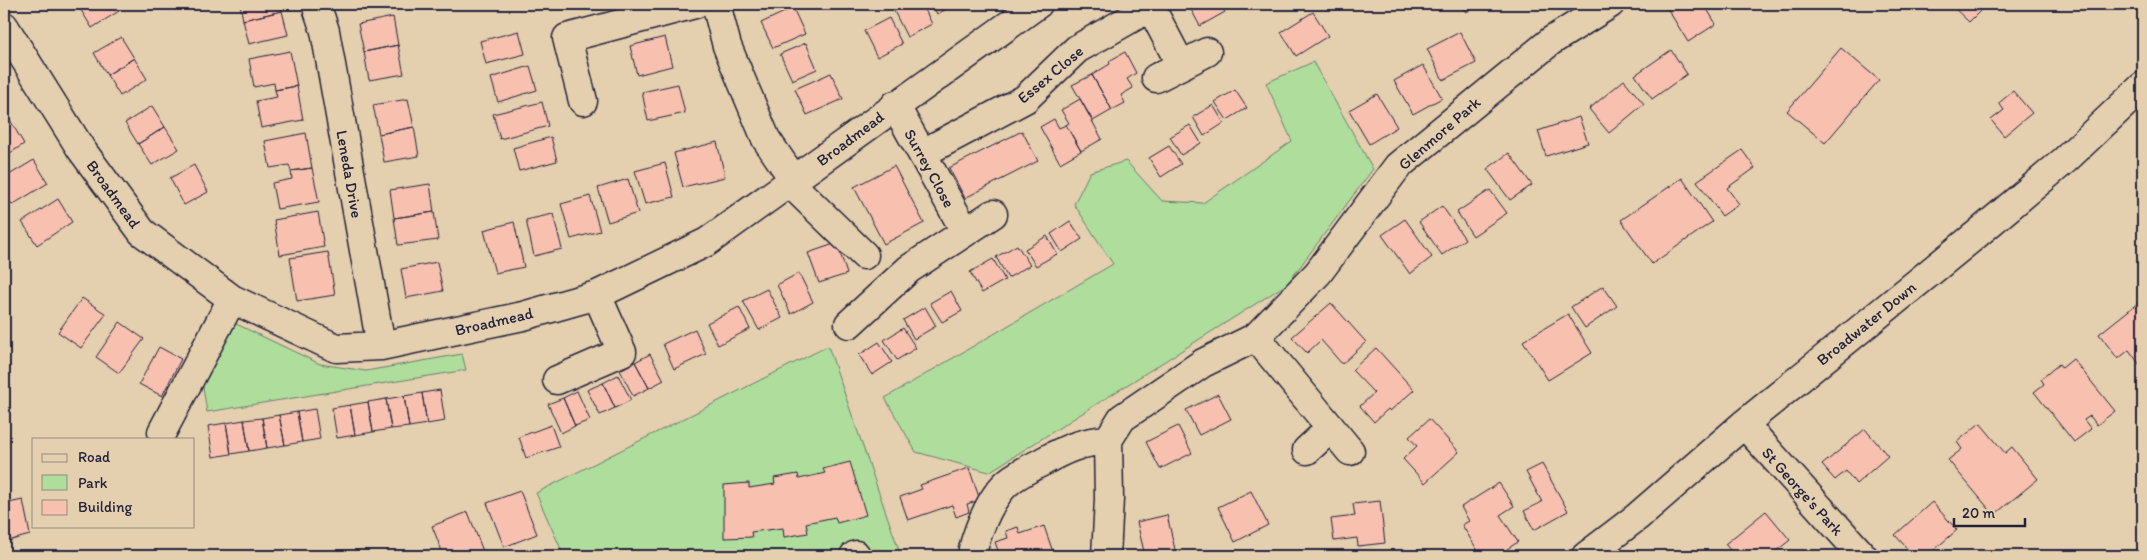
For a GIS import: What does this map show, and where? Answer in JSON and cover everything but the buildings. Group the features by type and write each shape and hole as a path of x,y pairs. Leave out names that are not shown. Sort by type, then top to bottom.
{"street":[{"name":"Leneda Drive","path":"316,4 325,31 381,346"},
{"path":"583,101 567,38 695,4"},
{"path":"716,4 727,46 766,139 792,181 864,255"},
{"name":"Broadmead","path":"4,26 82,148 142,232 232,299 336,348 381,346 523,316 597,295 707,242 1038,4"},
{"name":"Glenmore Park","path":"1108,440 1122,418 1203,362 1256,337 1318,273 1398,166 1551,41 1610,4"},
{"name":"Essex Close","path":"922,154 1025,100 1077,49 1150,5 1181,65"},
{"path":"1156,78 1208,52"},
{"name":"Broadwater Down","path":"1586,556 1637,517 1744,424 1977,234 2065,160 2142,91"},
{"name":"Surrey Close","path":"895,105 965,231"},
{"path":"849,324 909,270 993,214"},
{"path":"557,380 622,352 597,295"},
{"path":"162,432 232,299"},
{"path":"1256,337 1350,451"},
{"name":"St George's Park","path":"1744,424 1863,556"},
{"path":"1307,450 1331,428"},
{"path":"973,549 979,524 997,495 1010,480 1068,447 1108,440 1109,499 1106,556"}],"green space":[{"path":"1313,62 1373,169 1287,284 989,472 916,452 885,398 1113,264 1074,204 1090,172 1126,161 1162,201 1203,203 1292,141 1266,83"},
{"path":"230,321 320,364 366,371 462,354 466,370 207,412 202,381"},
{"path":"828,346 901,556 564,556 536,493"}]}
